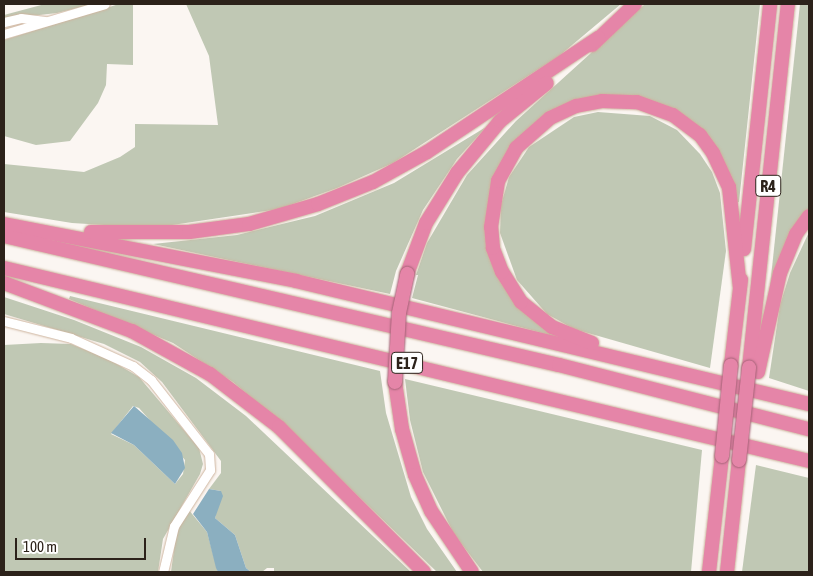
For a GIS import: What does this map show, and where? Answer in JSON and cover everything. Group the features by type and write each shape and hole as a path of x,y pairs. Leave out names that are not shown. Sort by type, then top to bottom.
{"highway":[{"path":"472,572 431,512 415,475 402,429 395,382 398,313 407,274 426,223 475,149 500,121 635,4"},
{"name":"R4","path":"710,572 770,4"},
{"name":"R4","path":"727,572 745,408 753,370 788,4"},
{"path":"4,222 138,234 188,232 283,215 373,182 427,152 598,38"},
{"path":"664,367 552,327 521,302 502,272 493,248 493,201 505,164 528,135 563,111 602,101 637,102 673,115 686,124 714,153 729,187 740,288"},
{"path":"753,370 780,273 796,234 809,216"},
{"path":"4,222 296,281 664,367 809,404"},
{"name":"E17","path":"4,236 549,363 809,429"},
{"name":"E17","path":"4,268 809,461"},
{"path":"4,283 132,331 210,374 279,427 424,572"}],"street":[{"path":"4,34 105,4"},
{"path":"4,22 21,18 50,21"},
{"path":"4,321 70,338 133,366 151,380 209,454 210,470 174,526 163,572"}],"green space":[{"path":"45,4 93,4 57,13 4,19 4,15"},
{"path":"119,4 133,5 133,65 107,64 106,85 98,103 70,141 36,145 4,136 4,40"},
{"path":"186,4 621,4 559,56 393,163 337,188 279,209 152,228 72,223 4,212 4,164 84,172 120,157 135,147 135,124 218,125 209,56"},
{"path":"645,4 760,4 739,202 736,202 728,173 662,107 564,107 495,177 494,264 554,336 412,298 418,275 416,275 427,243 467,175 516,121"},
{"path":"800,4 809,4 809,209 769,296"},
{"path":"598,112 650,116 677,130 700,154 712,172 720,193 726,251 710,368 574,329 547,314 517,280 500,233 501,205 509,177 529,147 574,117"},
{"path":"486,127 457,159 423,210 396,271 390,294 153,244 237,235 315,216 394,183"},
{"path":"809,232 809,391 769,378 780,305 790,273"},
{"path":"70,296 380,371 386,413 411,497 427,529 457,572 437,572 294,434 233,382 173,343 69,299"},
{"path":"4,297 74,320 141,347 196,378 246,416 411,572 274,572 274,568 267,568 262,572 251,572 246,568 235,535 215,518 221,491 209,489 221,473 221,461 162,382 140,362 104,344 4,314"},
{"path":"71,344 110,360 139,377 199,448 203,464 200,474 163,539 158,572 4,572 4,345","holes":["133,406 139,408 185,460 183,474 175,484 134,445 111,434"]},
{"path":"405,379 702,450 691,572 483,572 454,534 423,472 410,420"},
{"path":"756,465 809,478 809,572 742,572"},
{"path":"188,509 207,532 218,572 171,572 176,535"}],"water":[{"path":"134,406 173,440 182,453 185,468 175,484 134,445 111,433"},
{"path":"209,489 221,491 223,496 215,518 235,535 246,568 251,572 218,572 207,532 193,514"}]}
